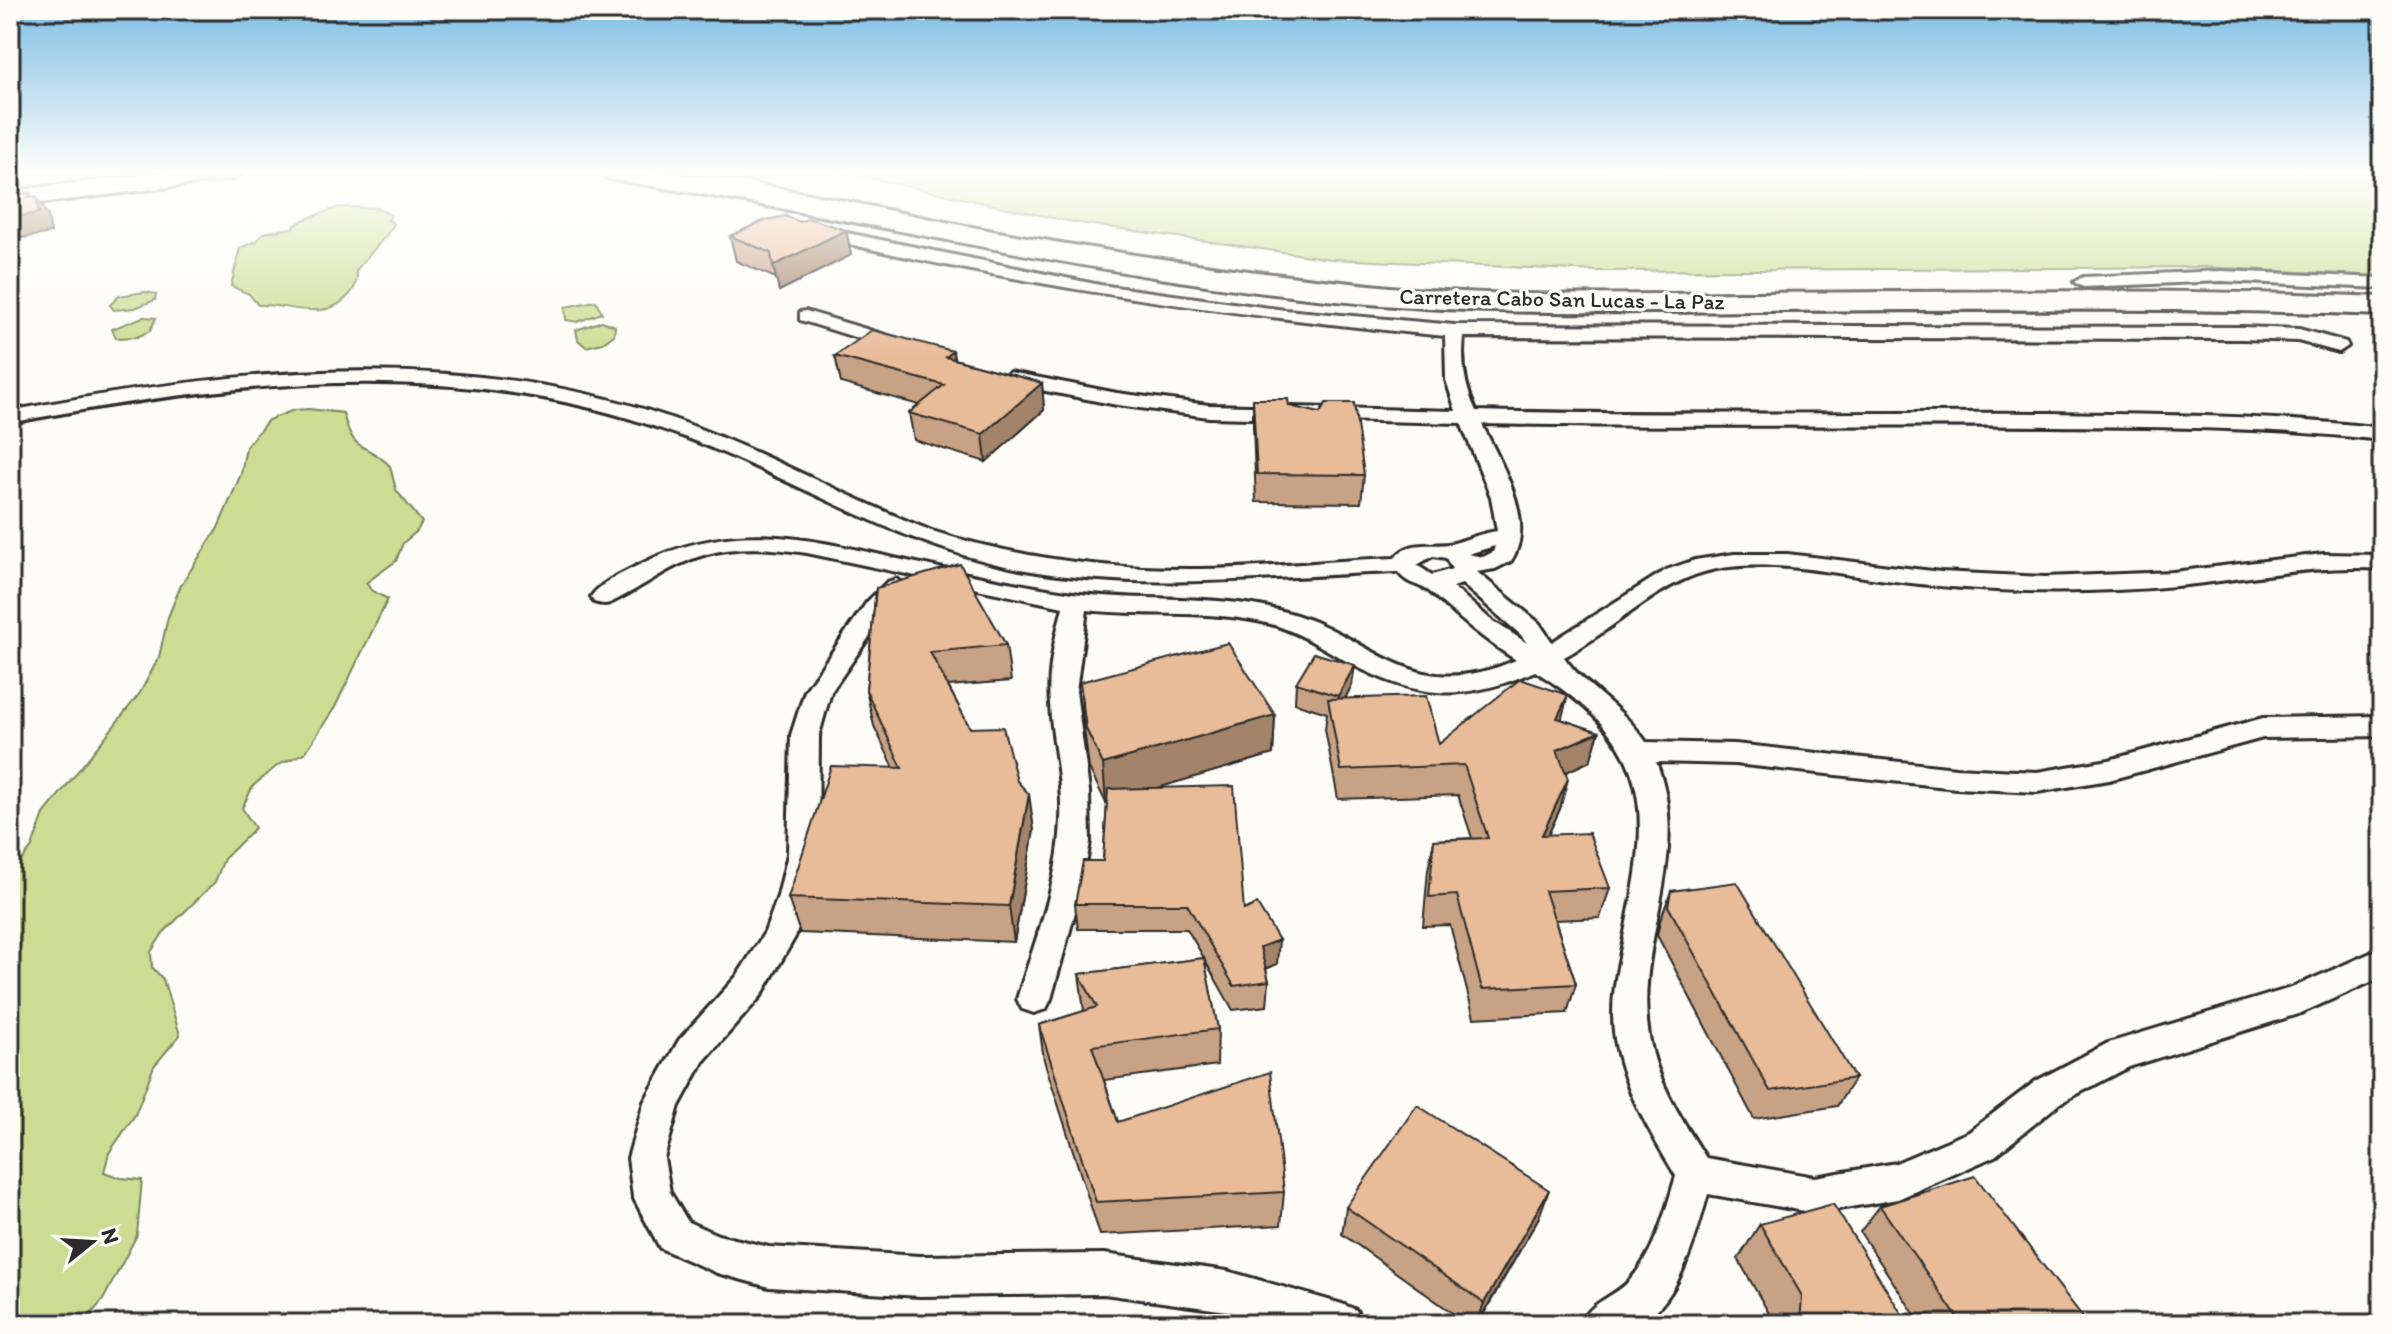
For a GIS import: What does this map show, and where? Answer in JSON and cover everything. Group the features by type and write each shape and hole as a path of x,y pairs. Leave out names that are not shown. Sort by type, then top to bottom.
{"highway":[{"name":"Carretera Cabo San Lucas - La Paz","path":"957,233 1214,278 1382,296 1572,303 2110,299 2382,304"},
{"name":"Carretera Cabo San Lucas - La Paz","path":"1047,233 1264,267 1380,278 1555,285 2225,283 2382,290"}],"street":[{"path":"827,233 1100,290 1285,315 1455,331 2243,333 2299,335 2339,346"},
{"path":"2083,282 2222,276 2382,283"},
{"path":"806,316 922,352"},
{"path":"1405,565 1407,558 1422,551 1460,563 1487,564 1503,556 1509,537 1493,469 1457,388 1452,350 1455,331"},
{"path":"996,374 1117,399 1209,411 1670,422 1884,418 2193,421 2296,424 2382,434"},
{"path":"10,417 71,406 294,380 454,381 532,389 614,407 658,421 922,535 1019,561 1210,576 1405,565"},
{"path":"603,597 664,560 723,543 791,541 912,570 1077,601 1258,613 1306,628 1417,682 1456,686 1549,662 1665,580 1702,565 1736,561 1806,562 1921,578 2000,584 2087,584 2227,574 2300,562 2382,562"},
{"path":"1434,583 1457,578 1460,563"},
{"path":"1460,563 1507,607 1549,662 1616,722 1639,752 1657,807 1656,860 1643,909 1630,1015 1639,1068 1695,1174 1672,1251 1644,1295 1601,1324"},
{"path":"1405,565 1414,577 1434,583 1488,630 1549,662"},
{"path":"912,570 876,608 818,691 805,735 803,854 794,896 779,937 749,986 691,1051 662,1102 646,1158 652,1197 674,1235 717,1254 769,1267 920,1276 1104,1274 1227,1291 1342,1324"},
{"path":"1034,999 1066,884 1077,822 1070,740 1063,705 1064,663 1077,601"},
{"path":"1639,752 1735,754 1956,778 2037,782 2109,770 2263,728 2382,726"},
{"path":"1695,1174 1815,1195 1898,1181 1982,1144 2048,1092 2120,1054 2301,999 2382,962"}],"green space":[{"path":"263,233 387,233 359,267 352,291 333,307 321,310 258,305 249,294 231,286 240,248 257,241"},
{"path":"1151,233 2382,233 2382,276 2203,267 1597,271 1331,259"},
{"path":"145,292 156,294 155,300 135,308 114,310 110,305 119,296"},
{"path":"596,301 602,313 577,322 566,320 565,307"},
{"path":"143,317 156,318 150,331 137,337 116,338 112,329"},
{"path":"602,321 615,326 614,335 603,343 586,347 578,340 576,330"},
{"path":"294,410 343,413 351,436 390,466 396,490 422,522 403,543 396,561 366,583 372,591 388,599 335,707 305,753 278,765 253,786 242,808 255,828 224,859 215,882 163,933 151,952 152,967 163,979 180,1035 154,1066 135,1115 109,1153 104,1172 142,1180 137,1235 103,1300 83,1324 10,1324 10,875 32,847 44,814 140,693 159,657 168,617 181,585 218,528 241,474 246,447 268,420"}],"building":[{"path":"736,233 839,233 773,266 771,253 730,236"},
{"path":"872,330 953,351 946,357 1042,383 983,434 909,413 944,385 835,356"},
{"path":"1253,399 1288,399 1289,406 1320,413 1326,403 1354,403 1364,475 1257,474"},
{"path":"960,564 1006,645 930,652 970,728 1003,727 1017,781 1029,794 1009,906 788,898 831,766 902,768 866,690 876,588"},
{"path":"1228,643 1275,715 1103,764 1086,729 1080,682"},
{"path":"1314,653 1355,665 1338,696 1296,683"},
{"path":"1520,679 1568,695 1557,718 1599,732 1557,750 1568,779 1542,835 1589,833 1610,888 1545,891 1576,984 1482,989 1457,895 1429,897 1434,840 1488,838 1464,765 1341,770 1328,699 1426,696 1439,744"},
{"path":"1234,786 1244,910 1257,904 1279,940 1260,947 1269,981 1234,986 1187,904 1075,904 1083,861 1103,861 1108,789"},
{"path":"1737,882 1855,1078 1770,1091 1668,906 1671,891"},
{"path":"1204,958 1218,1029 1092,1046 1118,1122 1270,1072 1284,1192 1096,1202 1039,1025 1097,1007 1079,974"},
{"path":"1417,1105 1549,1190 1484,1303 1346,1207"},
{"path":"1975,1176 2088,1324 1962,1324 1880,1206"},
{"path":"1833,1204 1908,1324 1800,1324 1802,1296 1760,1224"}]}
